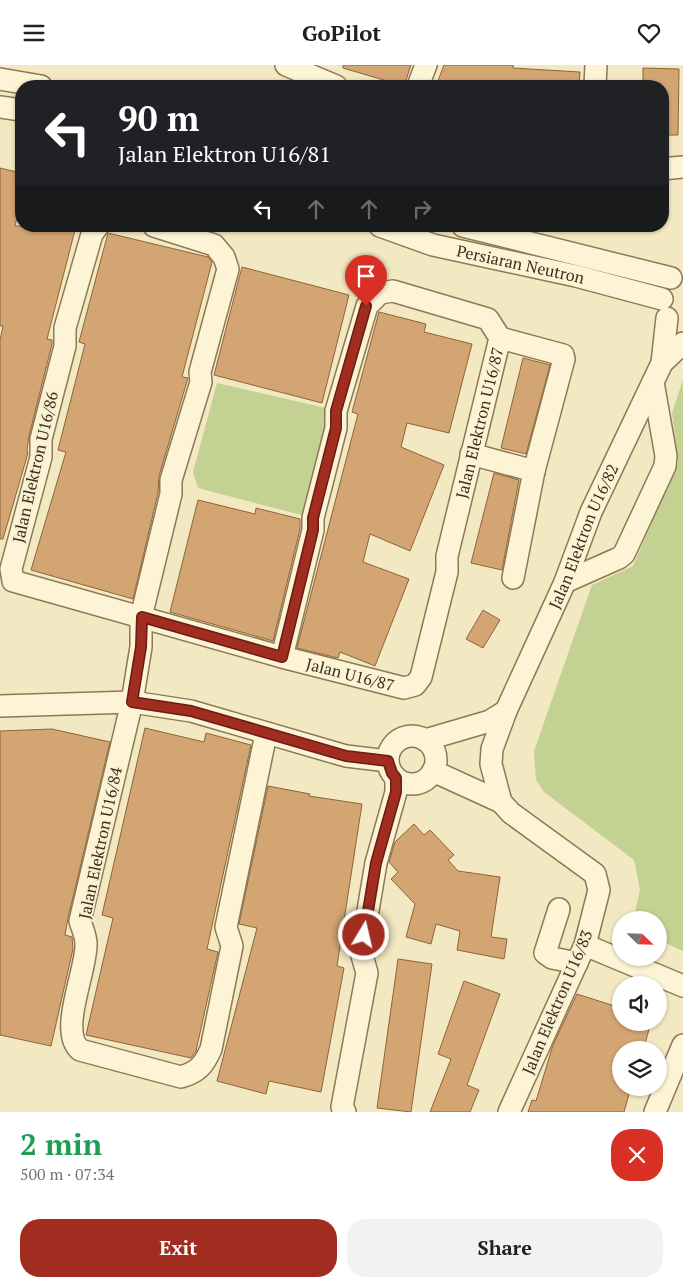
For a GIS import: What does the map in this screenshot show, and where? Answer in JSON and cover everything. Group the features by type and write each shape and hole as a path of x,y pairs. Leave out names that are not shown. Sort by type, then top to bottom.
{"street":[{"path":"286,65 322,80"},
{"path":"420,80 426,65"},
{"path":"595,80 596,65"},
{"path":"0,79 15,82"},
{"path":"0,107 15,109"},
{"path":"669,168 683,167"},
{"name":"Jalan Elektron U16/86","path":"94,232 65,328 65,346 41,439 41,457 11,569 13,581 142,617"},
{"path":"132,702 141,647 142,617 171,493 171,480 201,382 200,372 228,269 224,257 214,245 173,232"},
{"name":"Persiaran Neutron","path":"397,232 433,245 576,276 671,316"},
{"name":"Persiaran Neutron","path":"490,232 677,273"},
{"path":"662,363 677,273"},
{"name":"Jalan Elektron U16/87","path":"282,657 313,530 313,518 336,428 336,411 366,306 380,293 393,291 488,319 500,338 424,668 421,677 415,685"},
{"path":"500,338 564,357 534,471 513,578"},
{"path":"662,363 683,343"},
{"name":"Jalan Elektron U16/82","path":"501,802 492,764 492,749 506,711 565,582 591,512 662,363"},
{"path":"565,582 624,554 665,465 666,456 653,382"},
{"path":"472,454 534,471"},
{"name":"Jalan U16/87","path":"142,617 282,657 404,688 415,685"},
{"path":"0,706 132,702 191,711 392,770 409,784 423,782 431,755 506,711"},
{"name":"Jalan Elektron U16/84","path":"132,702 80,921 86,943 71,1030 72,1038 74,1045 87,1053 181,1077 198,1070 211,1049 232,946 226,927 266,734"},
{"path":"345,1112 342,1107 367,973 361,953 382,868 396,792 392,770 392,747 404,738 411,737 431,755"},
{"name":"Jalan Elektron U16/83","path":"431,755 501,802 511,813 595,873 599,890 581,954 509,1112"},
{"path":"559,909 545,953 552,958 581,954 683,985"},
{"path":"655,1112 683,1045"}],"green space":[{"path":"683,380 683,951 668,944 668,911 635,911 640,890 634,860 544,792 536,780 534,751 592,585 633,566 678,462 672,413"},
{"path":"217,383 326,408 329,420 309,517 198,488 193,472"}],"building":[{"path":"343,65 411,65 406,80 384,80 343,68"},
{"path":"444,65 513,65 513,68 580,72 579,80 438,80"},
{"path":"643,68 679,69 678,135 669,135 669,80 643,80"},
{"path":"0,168 15,172 15,232 74,232 47,339 52,340 52,344 29,436 28,453 3,539 0,539 0,340 3,326 0,326"},
{"path":"108,233 208,257 212,262 182,377 188,378 159,476 158,493 133,599 31,570 66,452 58,450 85,344 79,342"},
{"path":"242,267 349,295 322,403 214,375"},
{"path":"379,312 426,324 424,332 472,344 449,433 407,423 401,447 444,465 410,551 370,534 363,562 409,579 375,666 340,652 338,658 297,648 358,414 352,412"},
{"path":"523,358 550,365 526,454 501,448"},
{"path":"494,473 519,480 502,570 471,563"},
{"path":"198,500 255,514 256,508 300,519 300,529 273,641 170,612"},
{"path":"483,610 500,620 483,648 466,639"},
{"path":"145,728 204,742 206,733 251,745 207,949 218,952 196,1051 191,1058 86,1035 113,918 102,915"},
{"path":"52,729 110,742 68,918 65,935 72,937 73,949 51,1046 0,1035 0,731"},
{"path":"268,786 310,794 309,796 362,804 337,966 344,968 321,1092 269,1081 266,1094 217,1081 257,928 239,924"},
{"path":"414,824 424,835 430,830 454,855 448,860 458,871 500,877 491,937 507,939 504,959 457,950 460,931 436,924 431,944 406,937 415,904 391,879 398,872 389,862 395,842"},
{"path":"398,959 432,964 411,1112 377,1108"},
{"path":"464,981 500,994 467,1085 479,1090 470,1112 430,1112 451,1059 438,1054"},
{"path":"577,994 612,1005 612,1031 649,1031 646,1041 612,1041 612,1096 628,1096 624,1112 528,1112 532,1100 536,1101 553,1045"}],"route":[{"path":"364,935 376,863 385,825 396,792 396,778 389,767 388,761 346,756 191,711 132,702 141,647 142,617 282,657 313,530 313,518 336,428 336,411 366,306"}]}
